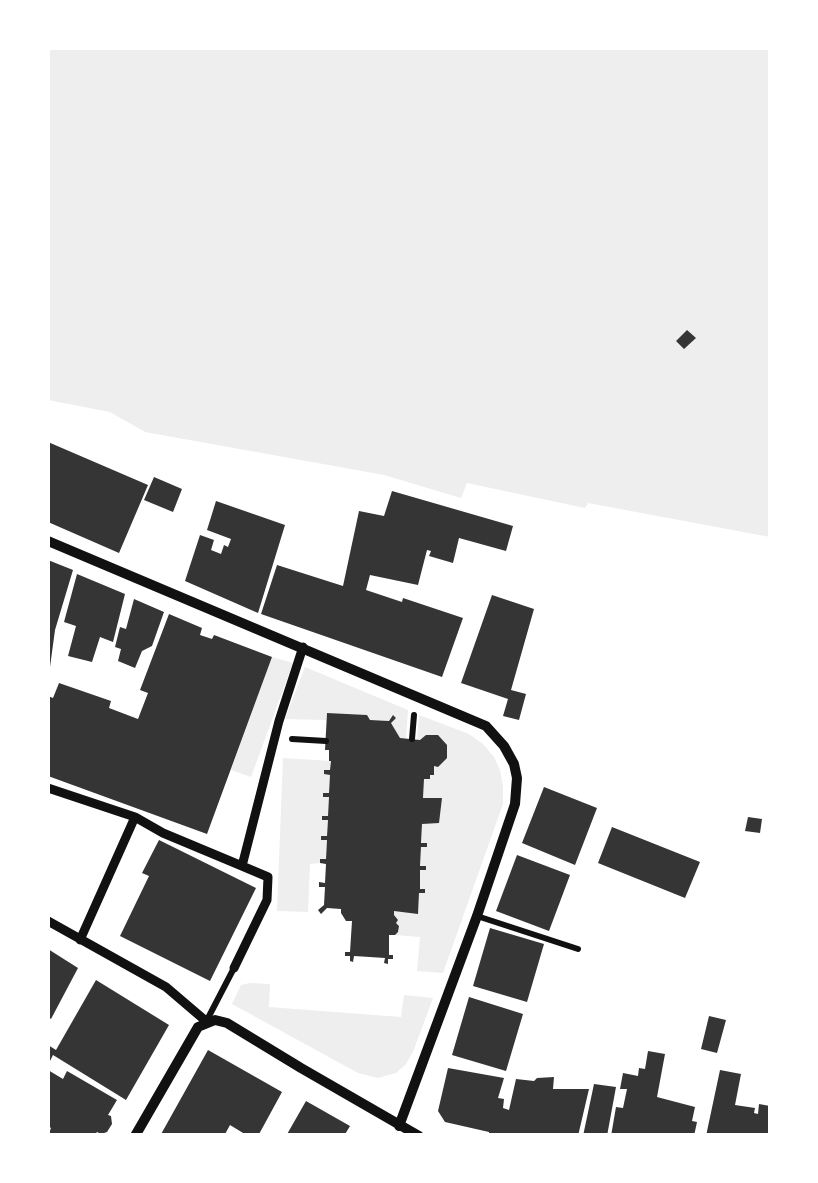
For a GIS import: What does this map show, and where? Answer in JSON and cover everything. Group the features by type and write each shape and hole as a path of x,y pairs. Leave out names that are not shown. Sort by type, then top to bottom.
{"street":[{"path":"48,541 486,726 504,746 517,778 516,804 399,1126"},
{"path":"242,866 279,721 304,647"},
{"path":"48,788 135,817 268,877 267,900 234,968"},
{"path":"80,940 135,817"},
{"path":"48,921 166,987 207,1022"},
{"path":"135,1136 198,1027 215,1020 227,1023 420,1136"}],"lane":[{"path":"477,916 578,949"},
{"path":"207,1022 234,968"}],"path":[{"path":"284,739 326,741"}],"shaded area":[{"path":"48,48 770,48 770,537 588,503 585,508 467,483 461,498 384,475 145,432 110,412 48,400"},
{"path":"272,657 293,663 251,777 231,770"},
{"path":"305,667 408,710 406,738 400,738 391,723 393,716 389,721 370,720 367,715 327,713 326,720 285,719"},
{"path":"419,715 469,734 483,744 494,757 503,786 503,804 443,973 417,971 420,937 395,935 399,926 394,911 418,911 422,824 428,823 429,799 423,798 424,779 434,775 434,766 438,767 417,739"},
{"path":"283,758 331,761 326,859 310,864 308,912 277,911"},
{"path":"270,984 269,1007 401,1017 404,995 433,998 406,1064 396,1073 378,1078 358,1073 232,1004 241,985"}],"building":[{"path":"687,330 696,338 684,349 676,341"},
{"path":"48,442 148,485 119,553 48,522"},
{"path":"154,477 182,489 173,512 144,500"},
{"path":"392,491 513,526 506,551 459,538 453,563 429,556 431,551 427,550 418,585 370,575 366,590 463,618 442,677 261,614 277,565 343,586 359,511 384,516"},
{"path":"216,501 285,525 258,613 185,581 200,535 214,540 211,550 221,554 224,545 228,547 231,539 207,530"},
{"path":"48,560 73,570 55,630 50,667 48,667"},
{"path":"77,574 125,594 113,642 100,637 92,662 68,656 76,626 64,622"},
{"path":"492,595 534,609 511,690 526,694 519,720 503,716 508,699 461,683"},
{"path":"134,599 164,612 152,646 142,651 135,668 118,661 121,649 115,647 120,627 126,629"},
{"path":"169,614 202,628 200,635 212,639 214,635 272,657 207,834 48,776 48,696 53,698 59,683 111,701 109,708 138,719 148,693 140,690"},
{"path":"327,713 367,715 370,720 389,721 393,715 396,718 391,723 400,738 420,740 426,735 438,735 447,745 447,758 434,766 430,779 424,779 423,798 442,798 439,823 422,824 421,843 427,843 427,847 421,847 420,866 426,866 426,870 420,870 420,889 425,889 425,893 419,893 418,914 394,911 399,926 395,935 389,935 389,955 393,959 388,959 388,964 384,963 385,958 354,956 350,961 345,952 350,952 352,921 346,921 341,909 327,908 321,914 318,910 324,905 325,887 319,887 319,882 325,883 326,864 320,863 320,859 326,859 327,840 321,840 321,836 327,836 328,820 322,820 322,816 328,816 329,797 323,797 323,793 329,793 330,775 324,774 324,770 330,770 331,761 329,750 325,750"},
{"path":"544,787 597,808 575,865 522,843"},
{"path":"748,817 762,819 760,833 745,831"},
{"path":"612,827 700,862 685,898 598,863"},
{"path":"159,840 256,888 210,981 120,936 149,876 142,873"},
{"path":"517,855 570,875 549,931 496,911"},
{"path":"490,928 544,944 527,1002 473,986"},
{"path":"48,949 78,968 51,1019 48,1017"},
{"path":"96,980 169,1025 126,1100 53,1055 48,1065 48,1045 56,1050"},
{"path":"469,997 523,1014 506,1071 452,1055"},
{"path":"709,1016 726,1020 717,1053 701,1049"},
{"path":"208,1050 282,1092 258,1136 248,1136 230,1125 224,1136 160,1136"},
{"path":"648,1051 665,1054 657,1097 695,1107 694,1136 611,1136 616,1107 623,1108 627,1089 620,1089 623,1073 638,1076 639,1068 645,1069"},
{"path":"448,1068 504,1078 498,1098 504,1099 503,1108 509,1110 516,1079 554,1077 553,1089 589,1089 578,1136 489,1136 489,1132 445,1122 438,1111"},
{"path":"48,1070 63,1079 67,1071 117,1100 108,1115 112,1124 107,1132 94,1136 48,1136"},
{"path":"720,1070 741,1074 735,1105 755,1108 754,1113 758,1114 759,1104 770,1106 770,1136 706,1136"},
{"path":"594,1084 616,1087 607,1136 583,1136"},
{"path":"306,1101 350,1126 344,1136 286,1136"}]}
